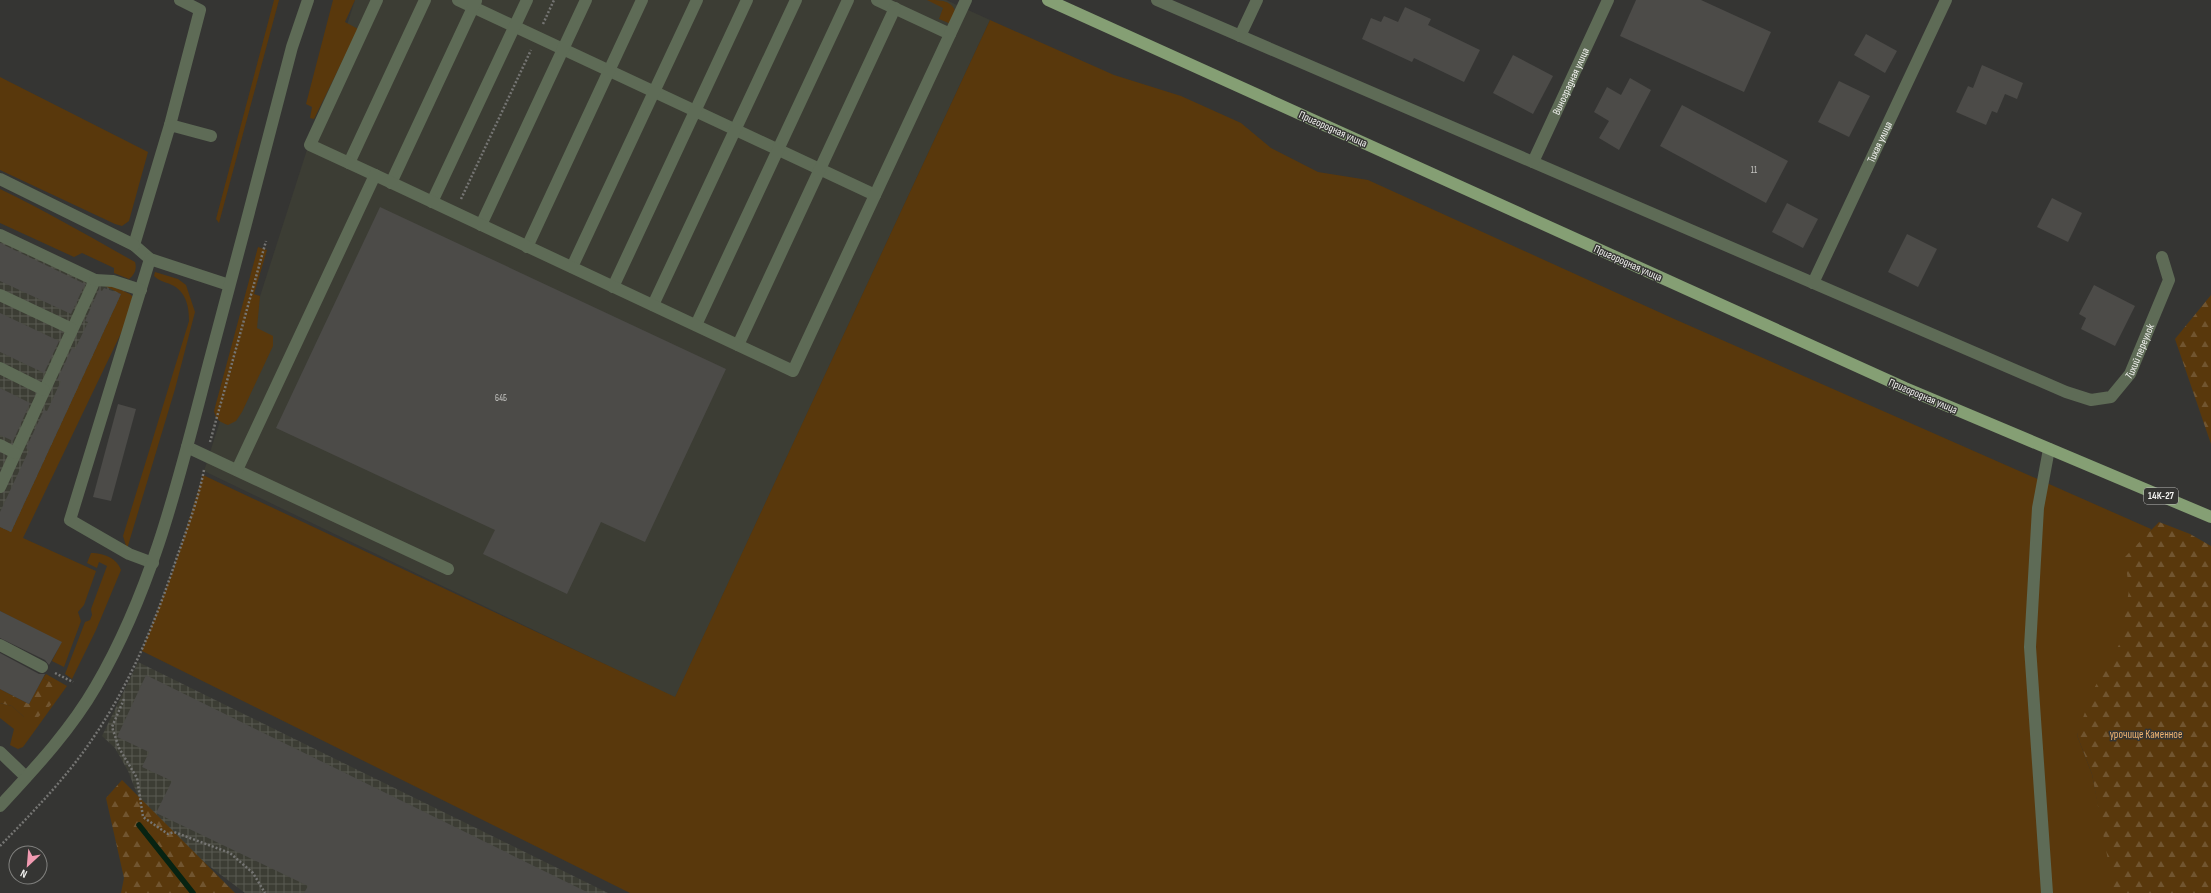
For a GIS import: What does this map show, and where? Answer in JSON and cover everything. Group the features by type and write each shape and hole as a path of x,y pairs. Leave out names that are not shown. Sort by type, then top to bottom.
{"main road":[{"name":"Пригородная улица","path":"1048,0 1891,382 2211,517"}],"street":[{"path":"134,245 170,125 200,10 180,0"},
{"path":"292,47 300,0"},
{"path":"0,806 65,734 96,686 136,605 153,563 187,447 292,47 308,0"},
{"path":"378,0 310,145 793,371 966,0"},
{"path":"348,163 425,0"},
{"path":"458,0 475,4 537,37 875,194"},
{"path":"432,202 527,0"},
{"path":"481,225 586,0"},
{"path":"527,246 642,0"},
{"path":"572,267 697,0"},
{"path":"613,287 747,0"},
{"path":"653,305 796,0"},
{"path":"696,325 848,0"},
{"path":"877,0 950,34"},
{"path":"1156,0 1814,283"},
{"path":"1240,36 1257,0"},
{"name":"Виноградная улица","path":"1534,162 1608,0"},
{"name":"Тихая улица","path":"1814,283 1946,0"},
{"path":"391,183 475,4"},
{"path":"738,345 895,8"},
{"path":"170,125 211,136"},
{"path":"237,470 375,175"},
{"path":"0,179 134,245 150,259 229,285"},
{"path":"0,235 95,280 113,281 141,290"},
{"name":"Тихий переулок","path":"1814,283 2066,392 2091,400 2111,397 2130,374 2168,280 2162,257"},
{"path":"150,259 70,520 130,554 153,563"},
{"path":"0,487 95,280"},
{"path":"0,295 72,329"},
{"path":"0,368 44,390"},
{"path":"0,445 16,453"},
{"path":"187,447 448,569"},
{"path":"2047,893 2030,647 2038,508 2049,449"},
{"path":"0,644 42,667"},
{"path":"0,752 26,777"}],"path":[{"path":"454,213 554,0"},
{"path":"206,456 266,241"},
{"path":"59,675 72,682"},
{"path":"124,699 112,727 119,748 137,778 143,816 168,834 174,832 230,853 253,873 265,893"}],"shaded area":[{"path":"355,0 946,0 990,20 675,698 204,471"},
{"path":"0,229 125,290 12,536 0,530"},
{"path":"138,662 608,893 245,893 147,819 128,771 115,748 102,736"}],"green space":[{"path":"274,0 279,0 219,223 216,219"},
{"path":"333,0 355,0 345,22 358,29 314,119 310,118 312,107 306,104"},
{"path":"927,0 941,1 952,5 956,13 951,24 939,19 943,8"},
{"path":"990,20 1114,75 1181,96 1241,123 1271,148 1318,172 1368,180 1672,318 2151,529 2127,634 2077,735 2092,774 2116,893 630,893 142,651 175,565 203,475 675,697"},
{"path":"0,77 148,152 129,221 122,226 115,224 0,170"},
{"path":"0,189 51,215 135,262 136,269 133,275 129,279 114,273 114,268 82,253 74,257 0,223"},
{"path":"258,247 267,250 254,294 260,296 257,328 273,336 273,346 242,412 236,421 228,425 216,417 214,411"},
{"path":"155,272 178,279 186,285 195,312 175,389 127,549 123,536 189,321 188,306 182,293 174,286 156,278 154,276"},
{"path":"107,284 130,294 133,297 123,329 23,538 96,571 84,605 78,612 81,621 64,667 52,661 61,643 0,611 0,527 11,532 121,294 105,286"},
{"path":"2211,295 2211,444 2175,339"},
{"name":"урочище Каменное","path":"2159,522 2190,534 2211,546 2211,893 2114,893 2092,774 2077,735 2092,692 2120,643 2129,590 2125,557"},
{"path":"91,553 100,554 113,559 121,570 96,630 72,679 65,674 85,622 90,620 92,615 91,609 107,566 99,562 97,568 87,563"},
{"path":"46,674 67,686 23,747 18,749 10,745 14,729 0,718 0,703 12,706 24,717 52,683 43,678"},
{"path":"43,678 52,683 56,692 52,704 35,720 24,717 12,706 0,703 0,689 29,704"},
{"path":"122,780 235,893 121,893 124,878 106,798"}],"building":[{"path":"1636,0 1701,0 1771,32 1744,92 1620,36"},
{"path":"1405,7 1431,19 1428,25 1480,50 1464,82 1414,58 1412,62 1362,39 1371,18 1381,22 1384,16 1398,22"},
{"path":"1866,34 1897,51 1885,73 1854,55"},
{"path":"1513,55 1553,76 1533,114 1493,93"},
{"path":"1982,65 2023,83 2017,99 2005,94 1997,113 1992,111 1986,125 1956,112 1968,86 1973,88"},
{"path":"1630,78 1651,90 1619,150 1599,138 1609,121 1594,112 1607,87 1621,95"},
{"path":"1839,81 1870,96 1849,137 1818,122"},
{"path":"1682,105 1788,161 1766,203 1660,146"},
{"path":"2052,198 2082,213 2068,242 2037,227"},
{"path":"1787,203 1818,219 1803,248 1772,232"},
{"path":"380,207 726,369 645,542 601,522 567,594 483,554 495,530 276,428"},
{"path":"1907,234 1937,249 1918,287 1888,272"},
{"path":"0,243 85,284 71,314 0,281"},
{"path":"2094,285 2135,306 2115,346 2081,329 2086,318 2079,314"},
{"path":"104,288 121,294 11,532 0,527 0,512 29,450 26,448 44,410 47,411 61,381 57,380 72,348 75,349 88,322 85,321 99,289 102,291"},
{"path":"0,313 59,341 44,373 0,352"},
{"path":"0,388 30,403 13,441 0,435"},
{"path":"118,404 136,409 111,501 93,497"},
{"path":"0,611 62,642 49,665 45,660 0,638"},
{"path":"0,653 39,674 45,674 29,704 0,689"},
{"path":"146,675 589,893 304,893 308,886 156,813 172,781 142,767 149,752 117,737"}],"waterway":[{"path":"139,825 193,893"}]}
